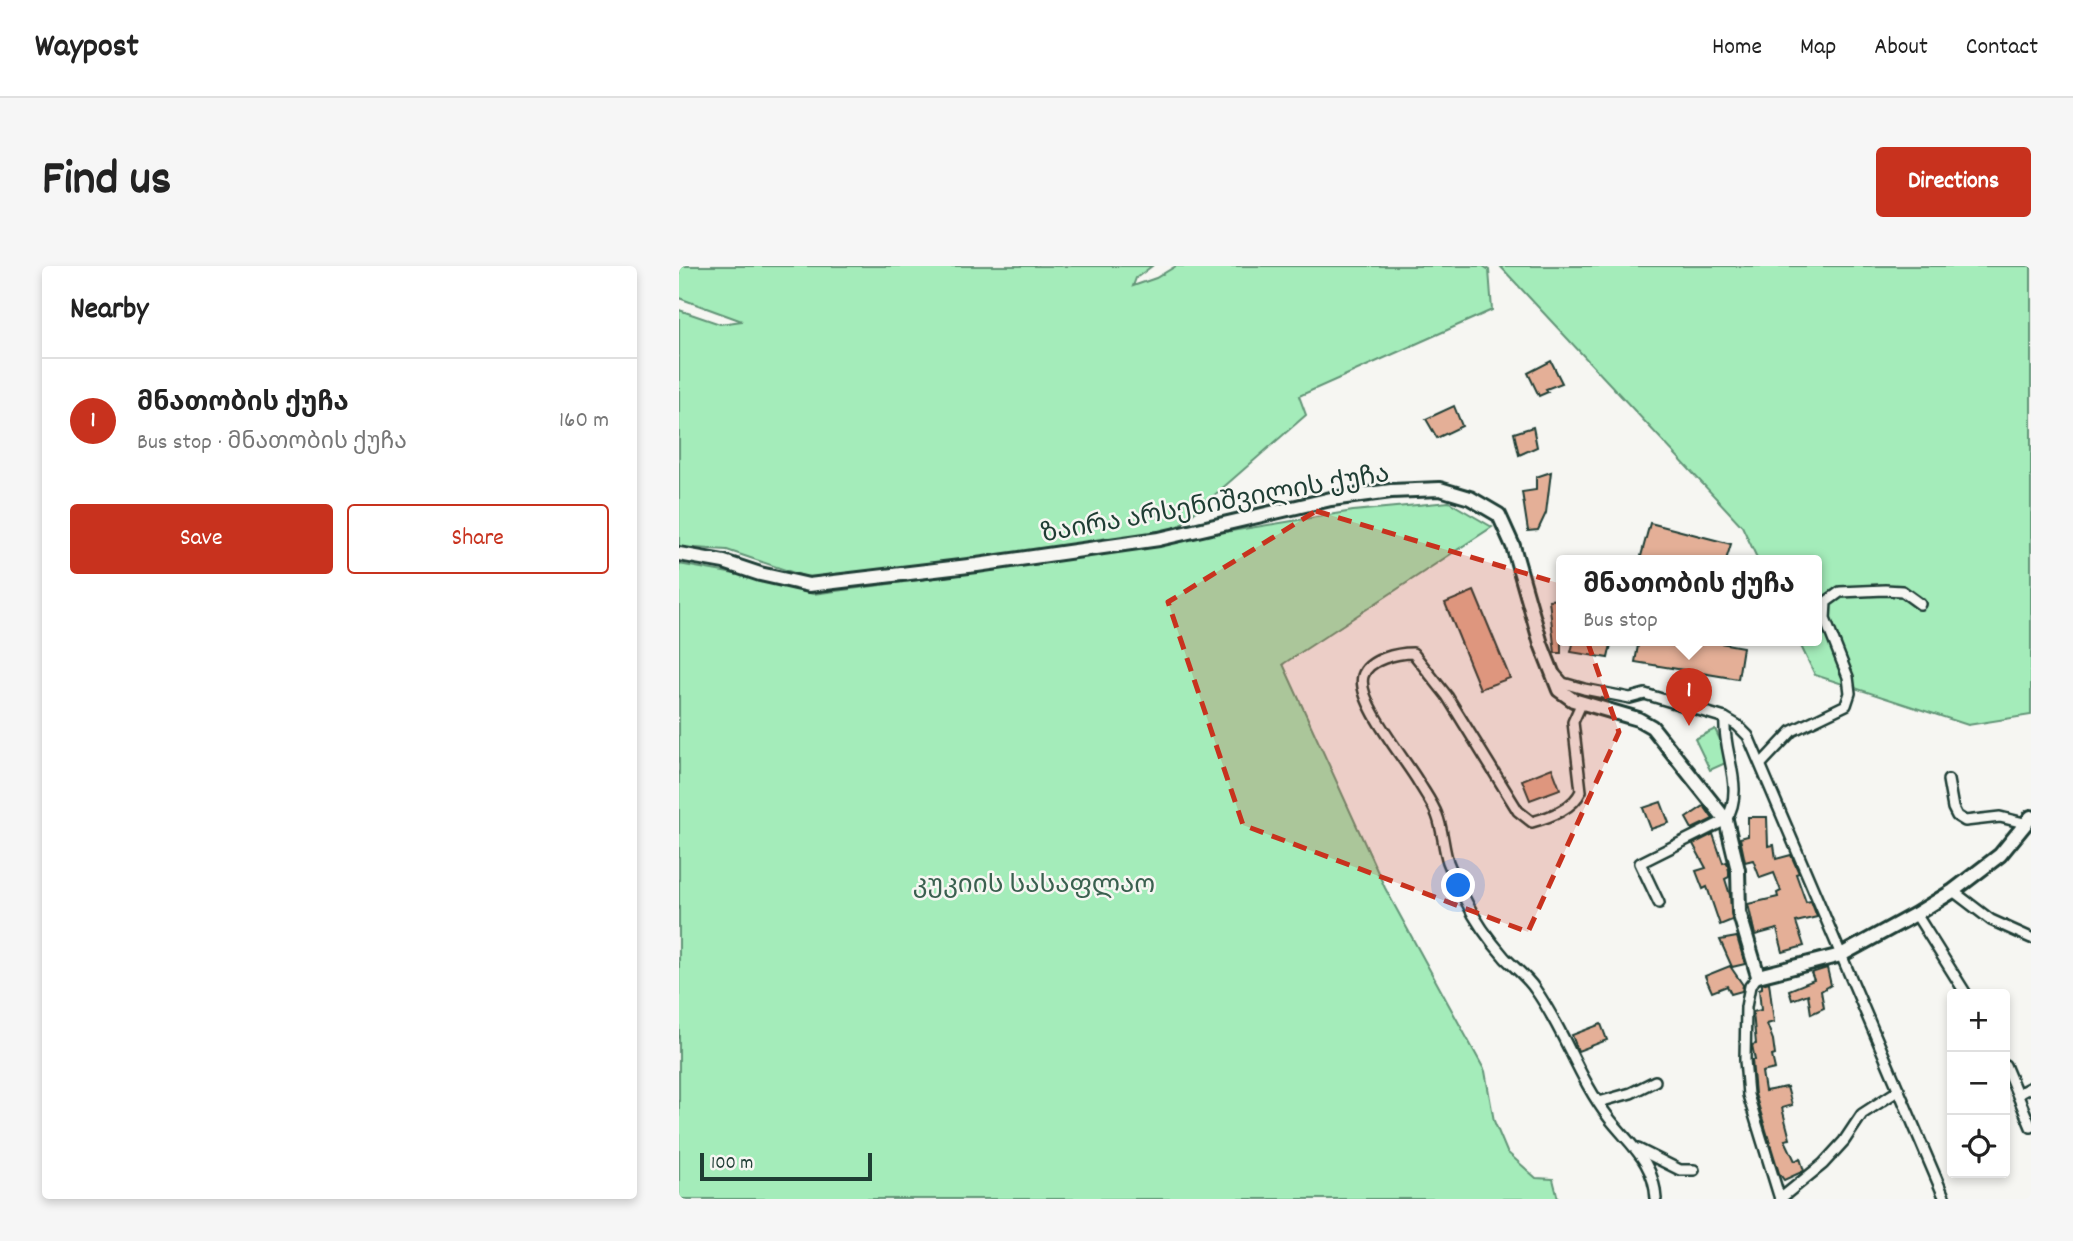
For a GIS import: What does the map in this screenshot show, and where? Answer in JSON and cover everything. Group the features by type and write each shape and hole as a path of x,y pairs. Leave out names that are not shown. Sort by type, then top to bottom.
{"street":[{"name":"ზაირა არსენიშვილის ქუჩა","path":"679,554 724,562 760,574 809,585 978,565 1159,539 1331,499 1391,491 1440,489 1470,498 1499,515 1513,546 1526,595 1559,690 1573,700 1638,719 1652,727 1726,820 1738,870 1739,912 1758,976"},
{"path":"1761,764 1792,731 1846,705 1850,693 1849,677 1825,619 1826,602 1840,592 1893,590 1902,591 1920,604"},
{"path":"1582,702 1573,722 1581,791 1577,800 1567,807 1551,817 1532,822 1518,811 1447,696 1413,653 1401,653 1366,668 1362,679 1365,697 1437,815 1448,861 1467,904 1503,955 1534,988 1582,1077 1610,1119 1637,1148 1648,1171 1655,1199"},
{"path":"1550,669 1563,682 1584,689 1630,698 1645,694 1725,718 1748,736 1945,1199"},
{"path":"1659,903 1640,863 1726,820 1733,810 1734,771 1724,730 1725,718"},
{"path":"1948,780 1953,808 1957,816 1965,821 2000,817 2028,820"},
{"path":"1899,1090 1862,1114 1823,1164 1780,1199 1748,1095 1745,1007 1749,986 1758,976 1841,955 1916,914 1953,891 2000,855 2028,820"},
{"path":"1953,891 1991,919 2031,938"},
{"path":"1916,914 1963,989"},
{"path":"2010,1076 2031,1127"},
{"path":"1599,1102 1631,1093 1655,1081"},
{"path":"2018,1094 2031,1087"},
{"path":"1637,1148 1680,1170 1694,1170"}],"highlighted area":[{"path":"1316,511 1568,586 1619,732 1528,932 1243,825 1168,602"}],"green space":[{"path":"679,266 1152,266 1136,278 1133,286 1156,278 1176,266 1483,266 1489,270 1492,310 1299,396 1306,415 1170,534 809,578 727,550 679,547 679,310 720,324 742,321 679,298"},
{"path":"1500,266 2031,266 2031,715 1968,725 1815,675 1801,646 1822,646 1822,555 1756,555 1742,526"},
{"name":"კუკიის სასაფლაო","path":"1449,502 1492,527 1283,664 1385,888 1485,1071 1494,1121 1507,1152 1536,1178 1553,1179 1558,1199 679,1199 679,564 740,575 813,594 995,570 1353,511"},
{"path":"1715,729 1730,761 1710,770 1695,739"}],"building":[{"path":"1551,361 1562,383 1546,389 1548,392 1539,396 1528,373"},
{"path":"1454,406 1462,426 1437,438 1426,419"},
{"path":"1533,427 1537,447 1519,455 1514,433"},
{"path":"1551,472 1546,513 1538,530 1528,531 1522,492 1536,490 1536,477"},
{"path":"1650,523 1731,544 1728,555 1641,555"},
{"path":"1474,591 1510,678 1480,689 1445,603"},
{"path":"1556,599 1556,646 1561,646 1561,653 1555,653 1549,600"},
{"path":"1572,646 1611,646 1608,658 1571,652"},
{"path":"1638,646 1743,647 1738,679 1635,662"},
{"path":"1552,768 1560,789 1530,800 1522,780"},
{"path":"1661,802 1669,823 1651,829 1643,808"},
{"path":"1704,806 1713,819 1692,829 1686,818"},
{"path":"1748,817 1767,817 1768,846 1774,845 1776,859 1791,855 1799,873 1796,874 1806,902 1811,901 1817,917 1796,922 1804,946 1783,952 1777,929 1755,935 1748,904 1778,897 1777,893 1781,891 1774,873 1760,878 1753,860 1745,862 1740,838 1748,836"},
{"path":"1713,834 1723,863 1727,862 1729,871 1729,877 1725,879 1730,895 1732,920 1720,925 1707,887 1703,889 1696,871 1706,868 1693,844"},
{"path":"1737,937 1745,964 1732,967 1720,940"},
{"path":"1730,966 1743,985 1742,991 1731,994 1727,986 1712,992 1705,976"},
{"path":"1827,968 1831,985 1821,991 1824,1008 1811,1014 1808,994 1792,1000 1789,990 1814,980 1811,973"},
{"path":"1769,982 1774,1022 1767,1024 1773,1040 1775,1069 1762,1072 1765,1091 1787,1087 1792,1105 1782,1108 1790,1139 1785,1140 1795,1161 1800,1158 1804,1171 1784,1180 1779,1173 1755,1094 1752,1060 1755,1060 1752,1045 1756,1044 1753,1012 1761,1010 1759,989 1762,984"},
{"path":"1601,1024 1607,1040 1578,1051 1572,1035"}],"place":[{"name":"მნათობის ქუჩა","path":"1689,726"}]}
